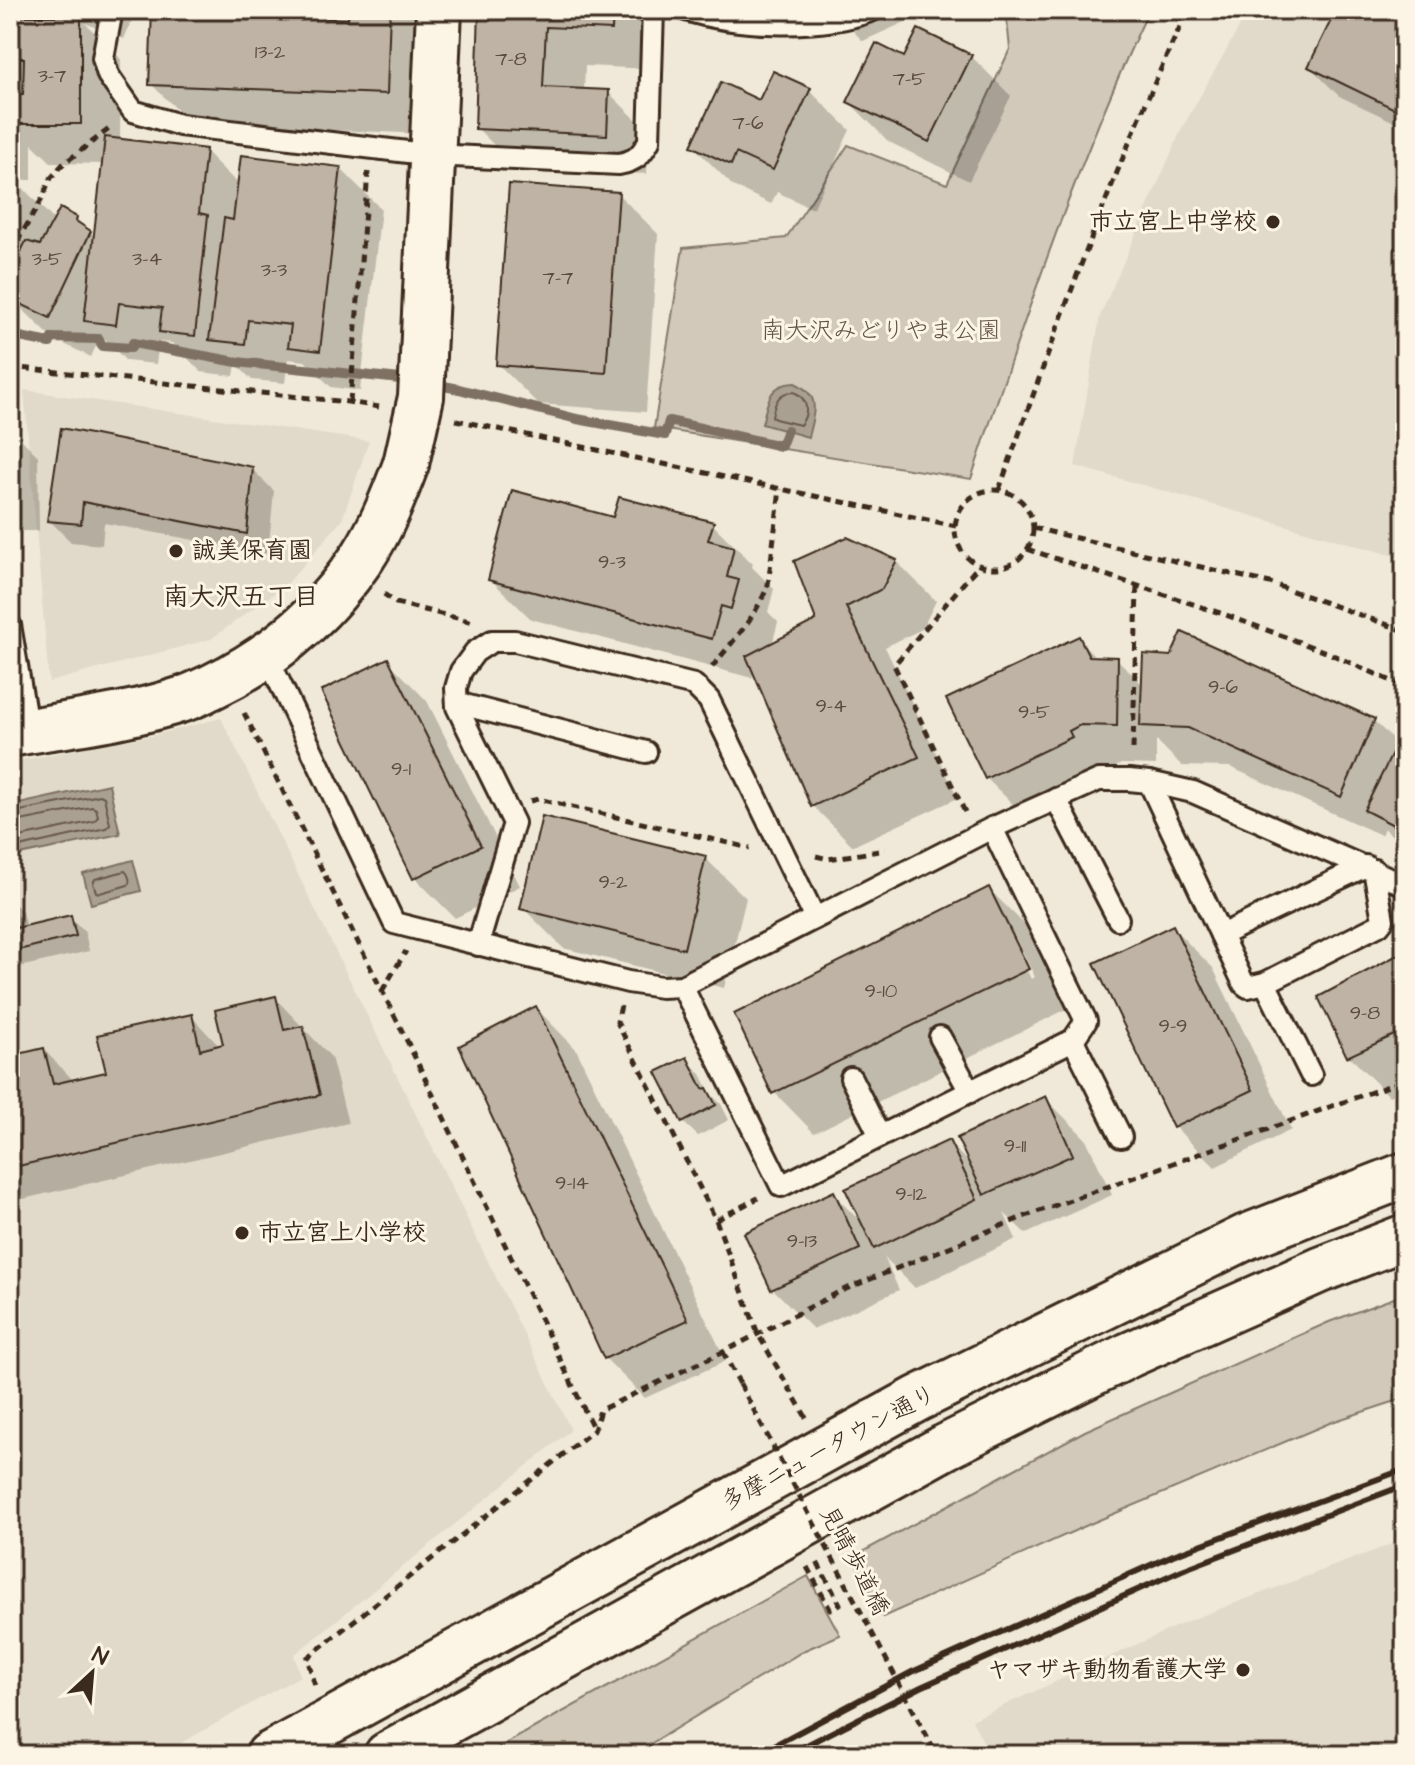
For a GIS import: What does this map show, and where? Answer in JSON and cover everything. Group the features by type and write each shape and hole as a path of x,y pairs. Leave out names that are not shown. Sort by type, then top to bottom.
{"main road":[{"path":"19,732 149,709 186,699 227,679 267,656 314,617 363,557 406,464 421,397 439,10"},
{"name":"多摩ニュータウン通り","path":"269,1755 917,1399 1246,1237 1405,1175"},
{"path":"387,1755 945,1447 1129,1355 1320,1270 1405,1237"}],"lane":[{"path":"111,12 103,58 108,75 133,111 180,125 433,155 619,164 634,161 649,141 653,10"},
{"path":"686,10 704,16 782,24 833,20 859,16 873,10"},
{"path":"10,625 19,732"},
{"path":"478,945 514,823 457,707 456,688 461,671 475,652 492,641 515,641 697,687 709,700 815,918"},
{"path":"267,656 394,923 628,982 661,987 682,986 992,828 1099,780 1149,782 1193,792 1405,885"},
{"path":"457,703 646,752"},
{"path":"1149,782 1244,984 1252,987 1265,983 1379,925 1383,920 1375,870"},
{"path":"1056,799 1118,919"},
{"path":"682,986 781,1186 1073,1040 1086,1021 992,828"},
{"path":"1221,935 1375,870"},
{"path":"1265,983 1311,1075"},
{"path":"940,1037 970,1092"},
{"path":"1073,1040 1121,1137"},
{"path":"851,1078 880,1136"}],"path":[{"path":"999,490 1066,304 1153,83 1188,10"},
{"path":"10,12 111,12"},
{"path":"10,254 51,178 62,165 93,142"},
{"path":"350,402 369,147"},
{"path":"10,367 392,409"},
{"path":"447,419 956,526"},
{"path":"697,687 764,597 780,489"},
{"path":"985,490 1006,491 1023,502 1033,520 1032,540 1021,558 1003,567 982,567 965,556 955,537 956,526 956,517 967,500 985,490"},
{"path":"1033,528 1270,583 1405,631"},
{"path":"1027,549 1226,615 1326,652 1405,687"},
{"path":"967,817 894,665 979,565"},
{"path":"1133,749 1137,586"},
{"path":"396,603 486,625"},
{"path":"227,679 594,1430"},
{"path":"1394,681 1405,679"},
{"path":"506,808 538,799 762,851"},
{"path":"382,992 418,930"},
{"path":"628,982 617,1022 716,1220 758,1334 807,1420"},
{"path":"315,1685 307,1658 594,1430 600,1410 723,1352 841,1291 1023,1217 1405,1080"},
{"path":"716,1220 781,1186"},
{"name":"見晴歩道橋","path":"723,1352 937,1755"},
{"path":"805,1563 830,1609 840,1604 817,1562"}],"shaded area":[{"name":"市立宮上中学校","path":"1249,10 1405,10 1405,559 1075,466 1100,316 1182,128"},
{"name":"誠美保育園","path":"24,390 369,441 342,520 288,583 211,639 49,682"},
{"name":"市立宮上小学校","path":"221,718 571,1430 294,1655 300,1676 160,1755 10,1755 10,762 151,736"},
{"name":"ヤマザキ動物看護大学","path":"1405,1539 1405,1755 990,1755 972,1720 1188,1621"}],"green space":[{"name":"南大沢みどりやま公園","path":"1006,10 1149,10 1075,183 971,479 654,428 683,248 786,238 848,145 947,184 1010,49"},
{"path":"1405,1294 1405,1398 1332,1422 1092,1523 883,1617 853,1557 1085,1431 1329,1322"},
{"path":"808,1576 840,1635 805,1650 632,1755 485,1755"}],"water":[{"path":"795,383 813,399 814,413 808,437 762,424 774,391"},
{"path":"109,784 120,834 10,857 10,806"},
{"path":"133,860 141,891 91,904 83,874"}],"building":[{"path":"349,10 390,10 387,94 149,85 152,11 348,19"},
{"path":"479,10 613,10 612,30 546,27 543,87 609,90 607,135 475,129"},
{"path":"1336,10 1405,10 1405,114 1308,67"},
{"path":"10,16 81,16 81,124 10,124 10,94 23,94 24,58 10,58"},
{"path":"918,29 972,55 929,142 847,102 876,43 904,57"},
{"path":"773,71 811,88 773,170 736,153 731,165 691,146 721,82 759,100"},
{"path":"105,137 206,149 199,213 208,215 195,336 159,332 162,308 119,303 116,325 84,321"},
{"path":"241,155 341,167 320,351 288,347 291,325 248,320 245,344 209,340 224,218 233,220"},
{"path":"15,177 21,187 11,194 19,206 10,212 10,180"},
{"path":"509,184 619,192 606,373 496,365"},
{"path":"60,208 77,217 76,221 91,231 50,318 10,299 10,274 26,241 40,245"},
{"path":"61,428 253,467 247,534 83,502 81,524 47,521"},
{"path":"512,490 613,517 619,497 714,522 708,540 734,547 727,577 739,580 731,609 721,606 712,639 488,580"},
{"path":"847,537 897,560 882,589 846,607 919,757 811,807 746,656 816,620 794,561"},
{"path":"1182,632 1375,719 1341,797 1188,728 1140,726 1143,654 1171,656"},
{"path":"1079,636 1089,656 1118,657 1117,726 1080,725 1069,731 1072,737 985,779 946,699"},
{"path":"388,658 481,846 413,879 321,691"},
{"path":"1405,728 1405,831 1364,810"},
{"path":"542,816 706,856 684,949 520,909"},
{"path":"989,887 1029,969 772,1094 734,1014"},
{"path":"10,903 16,928 71,915 76,936 10,952"},
{"path":"1173,925 1253,1090 1173,1128 1094,963"},
{"path":"1405,951 1405,1030 1347,1057 1318,997"},
{"path":"276,996 284,1030 303,1026 320,1095 10,1168 10,1056 44,1048 53,1084 106,1072 97,1035 192,1014 200,1050 223,1044 215,1010"},
{"path":"536,1006 688,1320 604,1359 459,1046"},
{"path":"687,1057 703,1089 707,1088 716,1105 682,1123 656,1072"},
{"path":"1046,1096 1073,1155 984,1195 957,1138"},
{"path":"949,1140 977,1199 874,1249 845,1189"},
{"path":"834,1191 860,1249 771,1290 744,1233"}],"waterway":[{"path":"10,335 50,343 52,338 99,339 102,346 131,348 133,343 237,362 410,380"},
{"path":"434,384 577,419 665,435 669,421 781,446 787,430"}],"railway":[{"path":"756,1755 912,1672 1173,1555 1405,1469"},
{"path":"787,1755 921,1687 1182,1570 1405,1485"}],"place":[{"name":"市立宮上中学校","path":"1273,222"},
{"name":"誠美保育園","path":"176,551"},
{"name":"市立宮上小学校","path":"242,1233"},
{"name":"ヤマザキ動物看護大学","path":"1243,1670"}],"district":[{"name":"南大沢五丁目","path":"241,597"}]}
